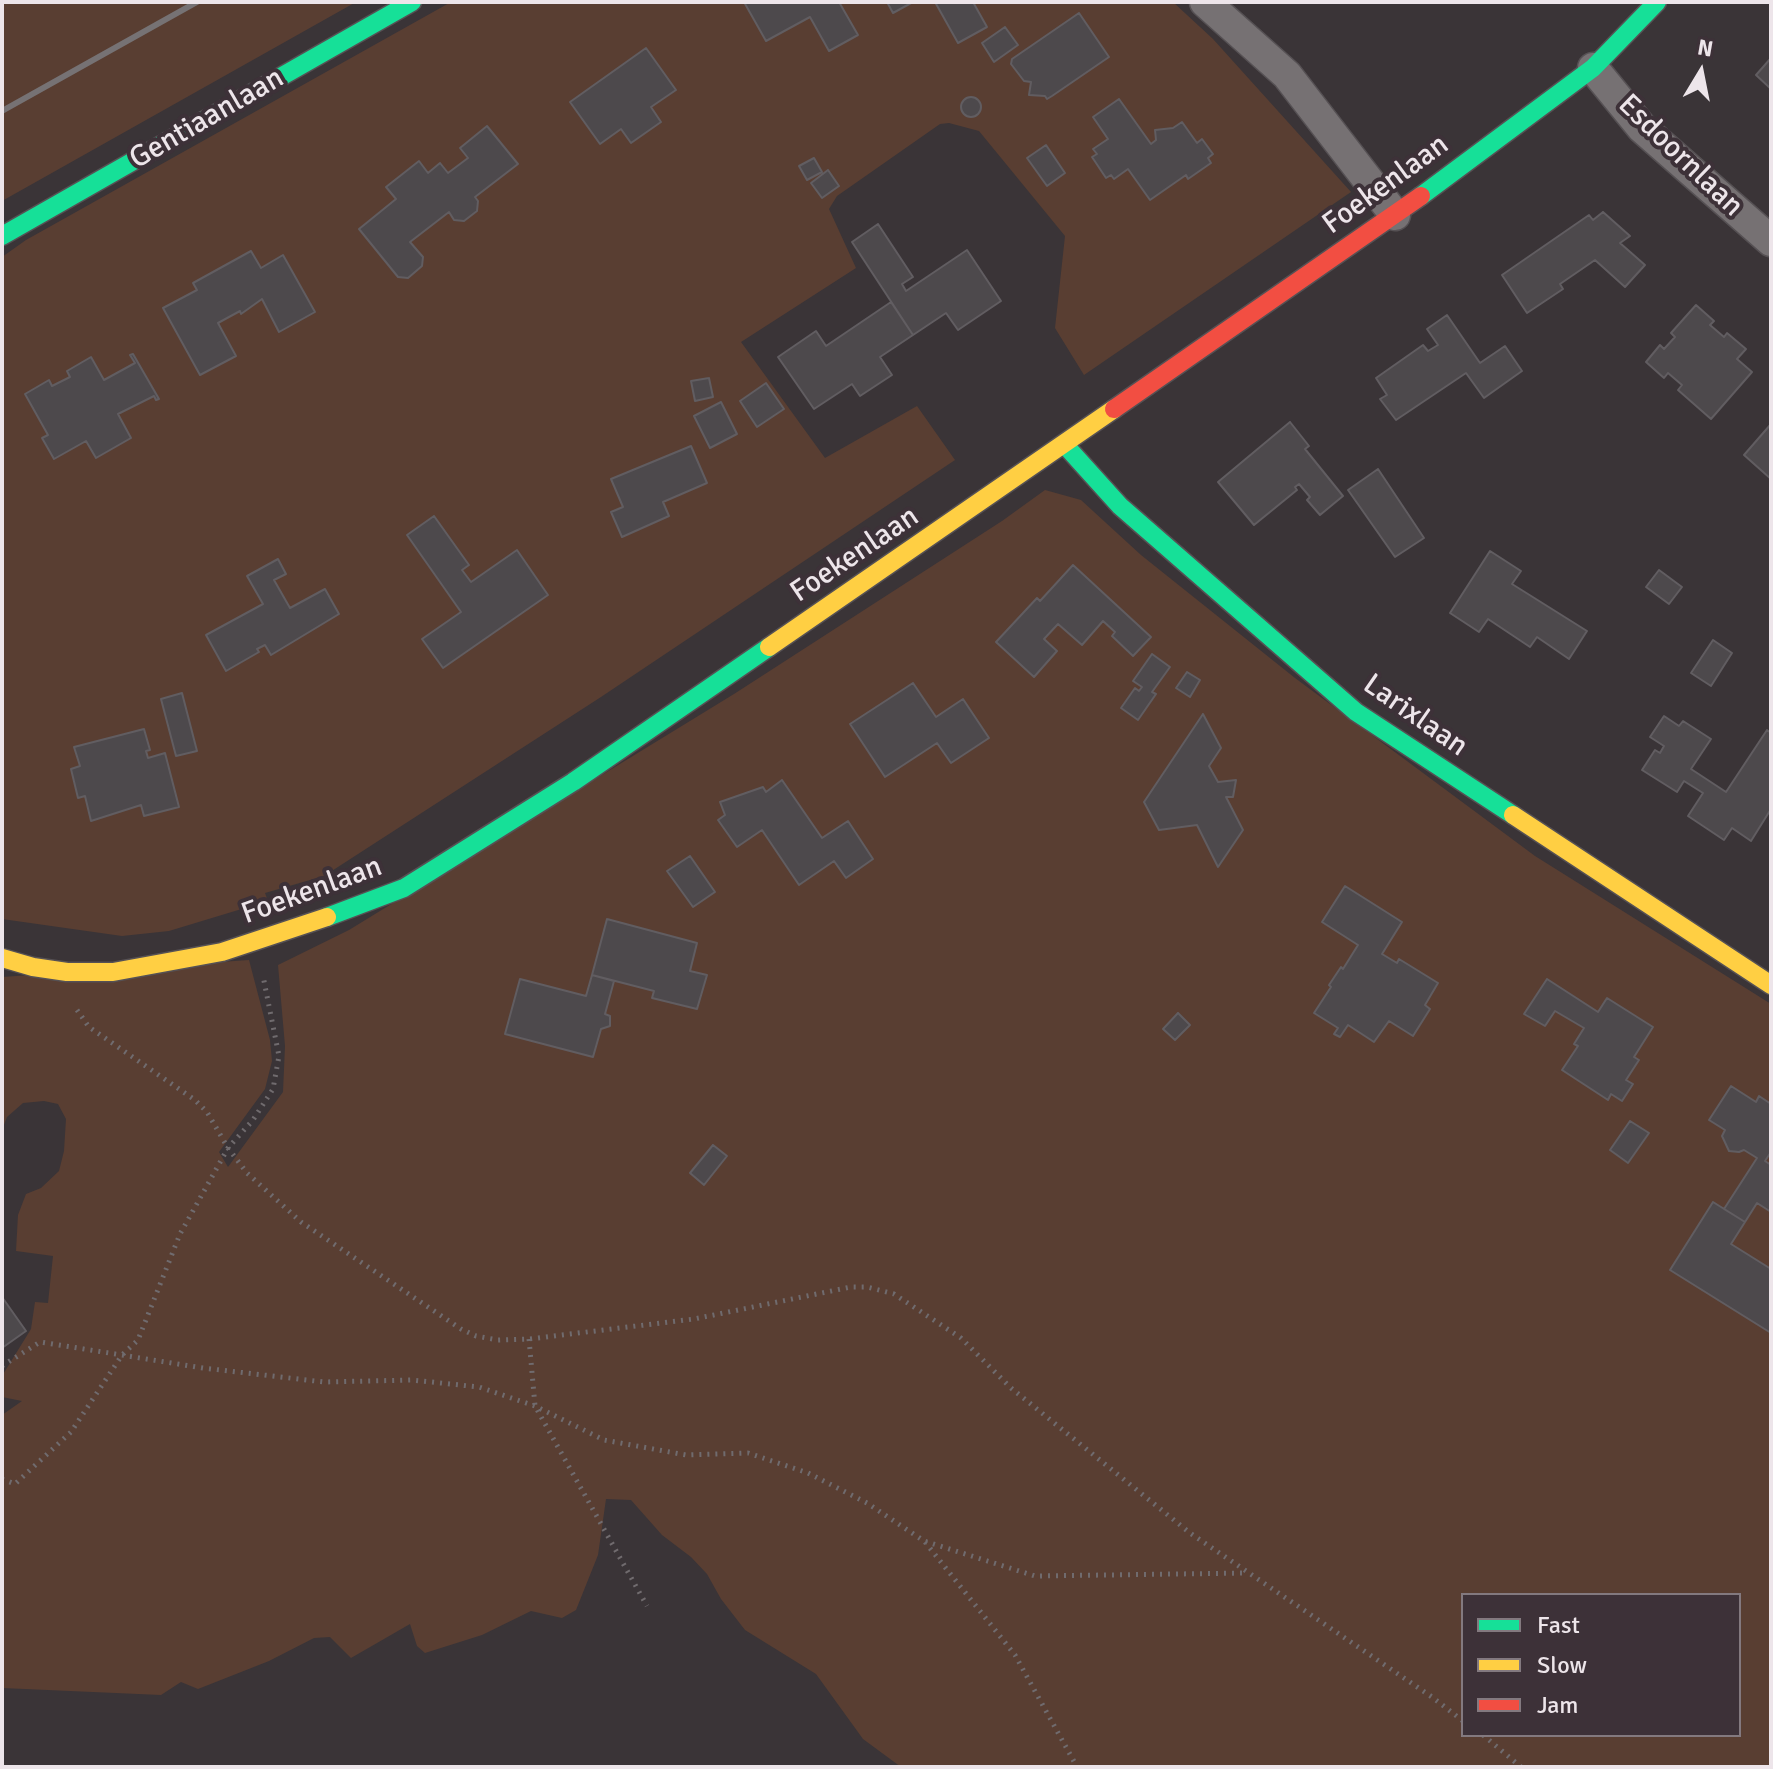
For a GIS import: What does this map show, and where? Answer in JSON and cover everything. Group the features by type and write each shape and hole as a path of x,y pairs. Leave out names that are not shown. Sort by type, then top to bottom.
{"street":[{"name":"Gentiaanlaan","path":"2,236 412,2"},
{"path":"1205,2 1287,75 1395,215"},
{"name":"Foekenlaan","path":"2,958 67,972 113,972 161,965 255,942 404,888 573,782 1395,215 1593,68 1657,2"},
{"name":"Esdoornlaan","path":"1593,68 1642,128 1771,241"},
{"name":"Larixlaan","path":"1065,445 1120,506 1356,712 1771,985"}],"path":[{"path":"2,1479 15,1484 71,1432 122,1355 138,1340 180,1234 228,1148 253,1120 273,1089 279,1056 255,942"},
{"path":"67,972 72,1004 89,1027 195,1100 217,1126 228,1148 247,1173 301,1222 461,1329 487,1339 529,1339 705,1317 834,1289 881,1289 910,1302 961,1338 1011,1388 1190,1533 1461,1719"},
{"path":"529,1339 535,1406 647,1606"},
{"path":"2,1366 40,1342 324,1382 412,1380 479,1387 535,1406 604,1440 686,1455 748,1453 808,1473 867,1503 924,1541 1035,1576 1248,1573"},
{"path":"924,1541 1015,1655 1077,1767"},
{"path":"1485,1737 1521,1767"}],"shaded area":[{"path":"2,2 356,2 2,201"},
{"path":"451,2 1173,2 1213,39 1351,192 1084,375 1055,328 1065,236 979,131 949,123 940,124 837,196 829,209 856,268 741,342 825,458 917,406 955,460 601,697 324,876 265,893 268,901 169,931 122,936 2,919 2,257 26,240"},
{"path":"1045,490 1081,500 1141,555 1295,678 1535,856 1771,1004 1771,1767 901,1767 863,1739 816,1674 745,1630 721,1599 707,1574 662,1535 631,1500 606,1499 598,1555 576,1610 562,1618 531,1611 482,1635 425,1653 417,1646 410,1624 351,1658 330,1637 314,1638 269,1661 198,1689 181,1682 161,1695 2,1688 2,1415 22,1401 2,1397 2,1376 31,1329 35,1302 48,1303 53,1256 16,1251 18,1215 26,1194 41,1188 59,1171 66,1119 58,1104 44,1101 23,1103 7,1117 2,1130 2,977 249,960 270,1040 272,1061 265,1089 219,1152 228,1167 283,1092 285,1046 278,965 349,930 734,694"}],"building":[{"path":"744,2 839,2 858,35 829,51 810,17 766,41"},
{"path":"887,2 913,2 893,13"},
{"path":"935,2 973,2 987,27 958,43"},
{"path":"1079,13 1109,57 1047,99 1045,96 1029,95 1031,82 1024,81 1011,64 1012,59"},
{"path":"1005,27 1018,45 994,62 982,43"},
{"path":"646,48 676,90 651,107 661,122 631,143 621,129 600,144 570,102"},
{"path":"1771,58 1771,89 1756,75"},
{"path":"971,97 978,100 981,107 978,114 971,117 964,114 961,107 964,100"},
{"path":"1119,99 1151,144 1156,140 1155,130 1173,128 1182,122 1197,143 1202,139 1213,154 1208,158 1211,163 1188,179 1186,175 1150,200 1128,169 1114,179 1111,175 1106,178 1092,157 1097,154 1093,149 1108,139 1093,117"},
{"path":"487,126 518,164 475,197 478,201 477,211 464,221 454,220 449,212 410,242 423,257 422,266 408,278 398,277 359,229 396,199 386,187 419,161 428,173 440,163 448,173 468,158 460,148"},
{"path":"1046,145 1065,173 1047,186 1027,158"},
{"path":"814,158 822,172 807,180 799,166"},
{"path":"828,170 839,186 822,198 811,183"},
{"path":"1603,212 1630,236 1620,243 1645,265 1625,287 1595,260 1560,284 1563,289 1527,313 1502,275 1589,215 1593,220"},
{"path":"878,224 913,277 902,284 906,291 967,250 1001,301 958,330 946,313 913,335 852,242"},
{"path":"251,251 261,268 283,255 315,312 279,332 262,299 241,314 240,311 218,323 236,356 200,375 163,308 197,290 193,283"},
{"path":"891,302 913,335 880,357 892,375 860,396 852,384 814,409 778,357 816,331 826,346"},
{"path":"1696,305 1714,321 1710,325 1724,337 1727,333 1746,349 1737,359 1752,372 1711,419 1678,390 1682,385 1668,373 1664,378 1646,362 1660,345 1664,349 1675,337 1671,333"},
{"path":"1447,315 1480,363 1505,346 1522,371 1484,398 1466,373 1396,420 1380,399 1387,395 1376,378 1423,345 1428,351 1438,345 1427,329"},
{"path":"133,354 159,399 156,400 154,396 118,414 131,438 96,458 86,441 54,459 42,438 48,435 25,394 49,380 52,386 70,377 67,371 91,357 104,380 135,363 130,355"},
{"path":"709,378 713,397 695,401 691,381"},
{"path":"766,383 784,409 757,427 740,401"},
{"path":"721,402 737,434 710,448 694,416"},
{"path":"1290,422 1309,446 1305,449 1343,496 1320,515 1299,484 1295,487 1297,490 1254,525 1218,482"},
{"path":"1771,424 1771,479 1744,455"},
{"path":"691,446 707,483 663,502 669,516 622,537 611,512 623,507 611,479"},
{"path":"1378,469 1424,538 1395,557 1348,490"},
{"path":"434,516 469,565 462,570 471,582 517,550 548,595 443,668 422,639 461,612 407,535"},
{"path":"1490,551 1521,571 1512,584 1587,631 1569,659 1537,637 1530,647 1488,619 1479,632 1450,613"},
{"path":"278,559 286,574 274,580 290,608 325,589 339,614 271,655 265,645 257,649 259,652 226,671 206,635 263,604 247,576"},
{"path":"1073,565 1151,637 1133,656 1112,636 1115,632 1103,621 1082,645 1058,624 1044,639 1057,651 1034,677 996,642"},
{"path":"1659,570 1682,587 1669,604 1646,587"},
{"path":"1713,640 1732,653 1711,686 1691,673"},
{"path":"1152,654 1170,667 1152,692 1156,694 1138,720 1121,708 1135,688 1139,691 1142,687 1133,681"},
{"path":"1187,672 1200,680 1190,697 1176,688"},
{"path":"913,683 936,717 963,699 989,738 951,763 937,743 885,777 850,724"},
{"path":"182,693 197,751 176,756 161,699"},
{"path":"1203,714 1221,748 1209,766 1218,782 1236,780 1233,797 1226,797 1243,830 1218,867 1197,825 1159,830 1144,802"},
{"path":"1664,716 1679,726 1683,721 1711,739 1691,769 1726,792 1767,730 1771,733 1771,809 1751,841 1732,828 1724,840 1688,816 1703,793 1684,781 1677,792 1642,770 1655,750 1660,753 1664,746 1650,737"},
{"path":"144,729 150,750 146,751 148,758 165,753 179,807 144,816 141,805 91,821 85,796 78,798 71,769 80,766 74,747"},
{"path":"782,780 822,838 848,821 873,859 846,878 834,861 799,885 762,830 737,847 718,820 725,815 720,802 763,787 766,792"},
{"path":"690,856 715,892 693,907 667,871"},
{"path":"1345,886 1402,922 1382,954 1397,963 1399,959 1438,983 1425,1005 1430,1009 1413,1036 1389,1021 1374,1042 1348,1025 1340,1037 1334,1034 1338,1028 1314,1013 1331,987 1329,985 1358,945 1322,922"},
{"path":"607,919 697,943 690,971 707,975 697,1009 652,998 654,991 592,975"},
{"path":"592,975 614,981 605,1014 610,1016 610,1026 601,1029 593,1057 505,1034 520,979 586,996"},
{"path":"1547,979 1598,1012 1607,998 1653,1027 1634,1057 1639,1060 1626,1080 1633,1084 1622,1101 1611,1094 1608,1100 1562,1070 1578,1046 1574,1044 1584,1028 1555,1011 1545,1026 1524,1014"},
{"path":"1178,1013 1190,1025 1175,1040 1163,1029"},
{"path":"1731,1086 1756,1102 1759,1096 1771,1104 1771,1152 1765,1161 1771,1165 1771,1212 1757,1203 1745,1222 1724,1209 1757,1158 1744,1150 1729,1151 1722,1136 1725,1130 1709,1120"},
{"path":"1630,1121 1649,1133 1628,1163 1610,1150"},
{"path":"713,1145 727,1156 704,1185 690,1173"},
{"path":"1713,1202 1745,1222 1731,1244 1771,1269 1771,1333 1670,1270"},
{"path":"2,1297 26,1331 2,1348"}],"railway":[{"path":"2,111 197,2"}],"traffic: fast":[{"path":"2,236 412,2"},
{"path":"1421,196 1593,68 1657,2"},
{"path":"1065,445 1120,506 1356,712 1513,815"},
{"path":"327,917 404,888 573,782 769,647"}],"traffic: slow":[{"path":"769,647 1114,409"},
{"path":"1513,815 1771,985"},
{"path":"2,958 67,972 113,972 222,952 327,917"}],"traffic: jam":[{"path":"1114,409 1421,196"}]}
